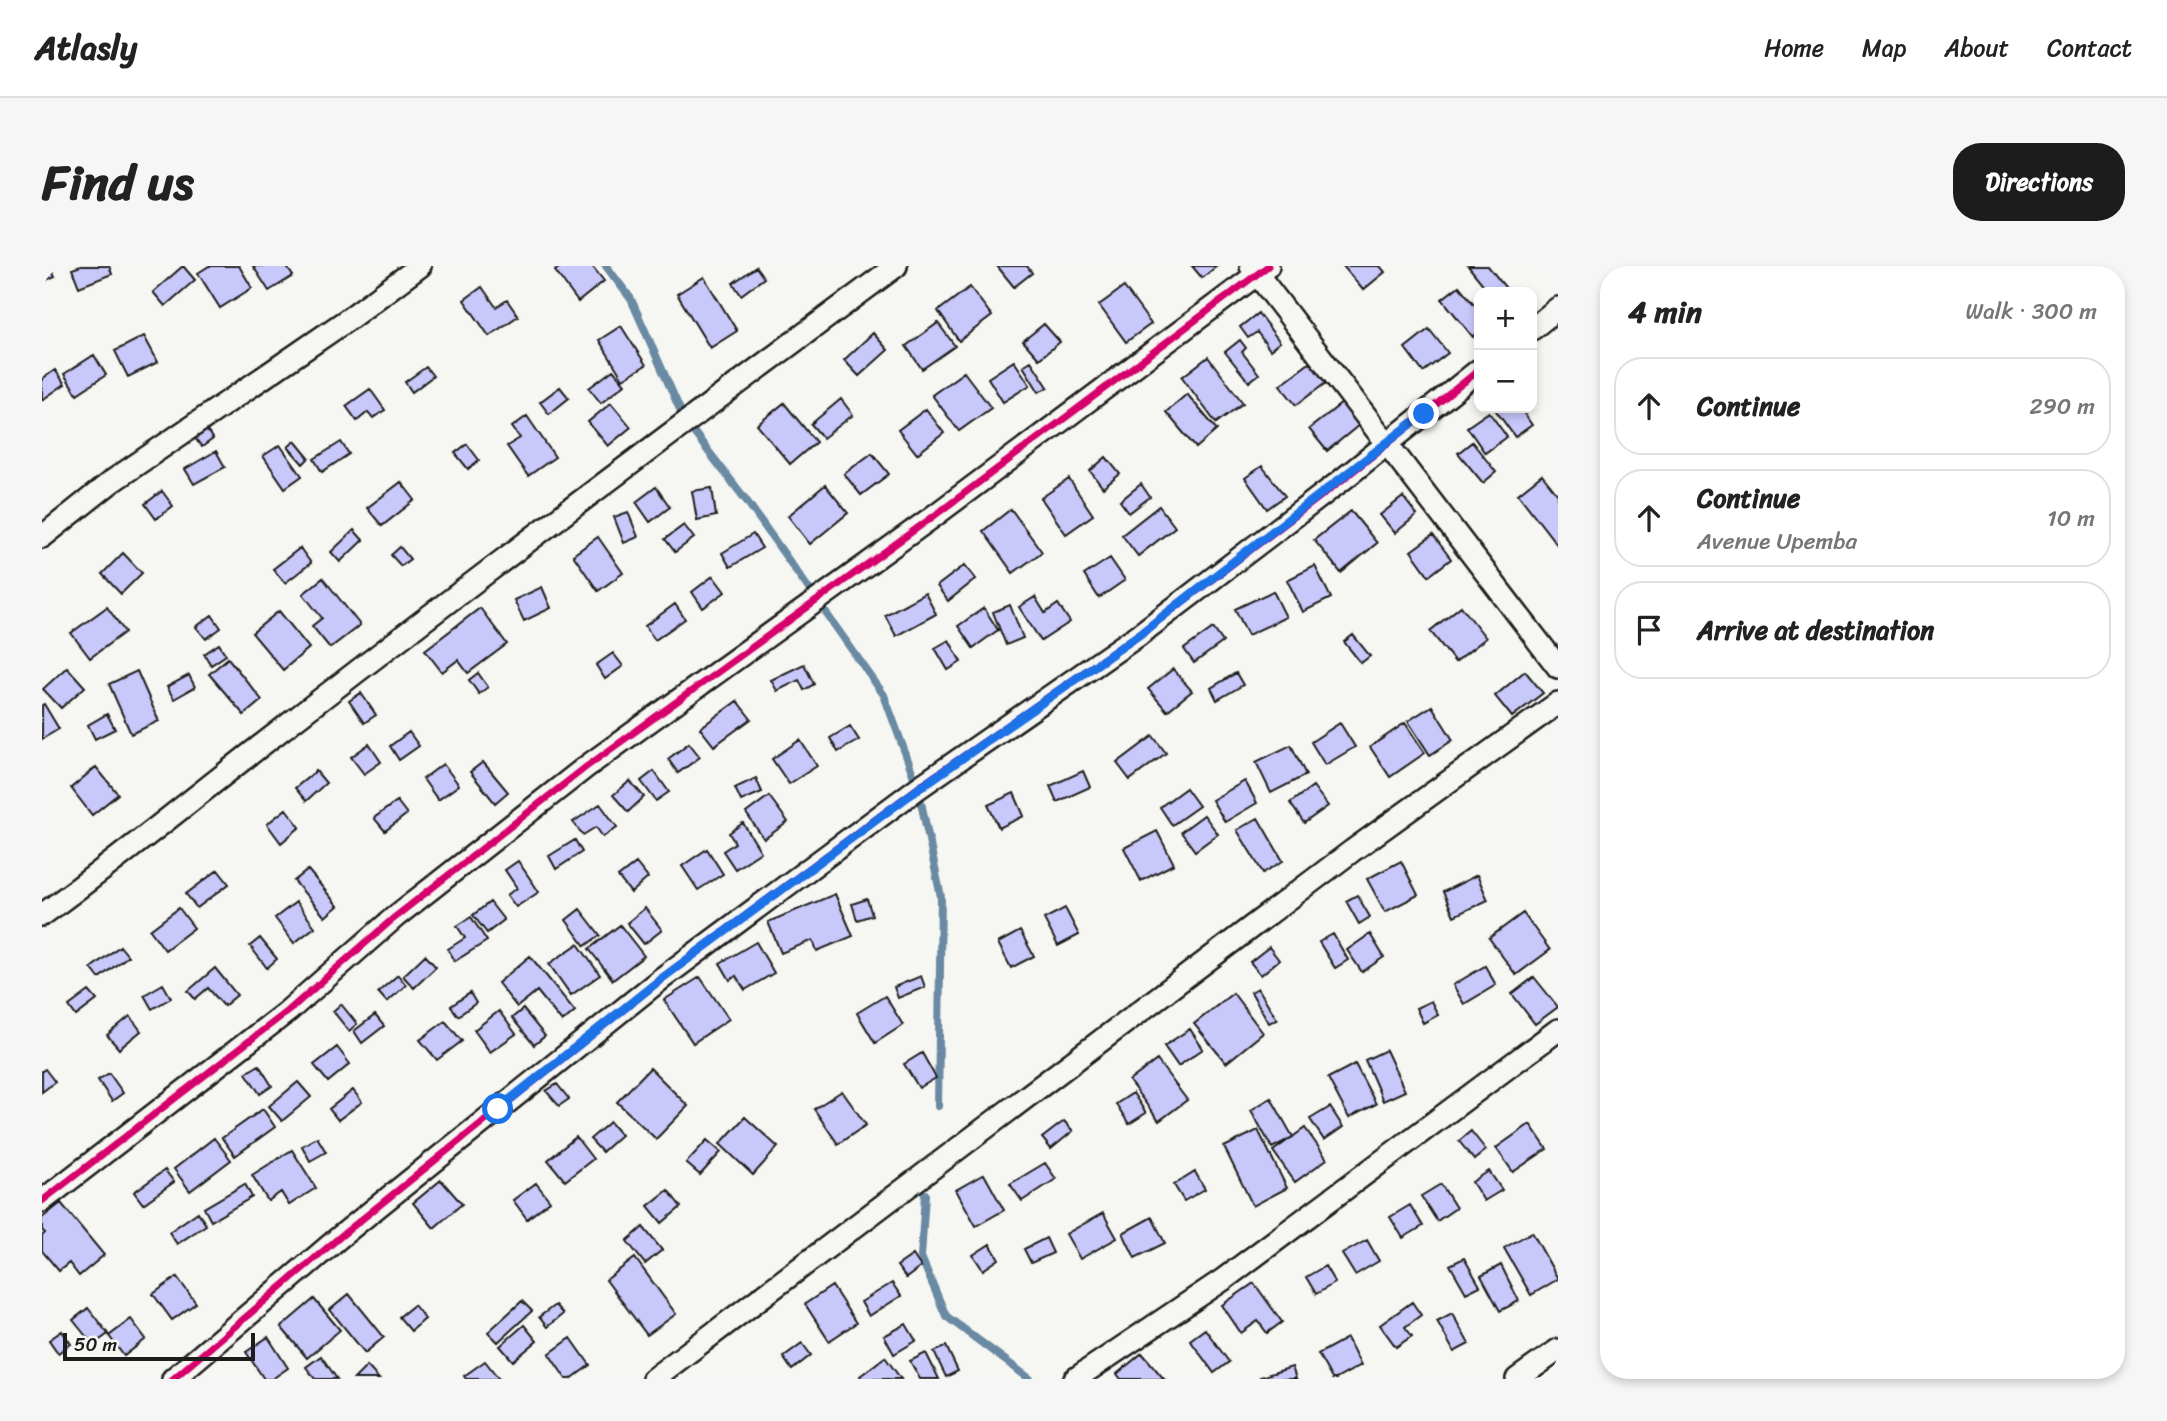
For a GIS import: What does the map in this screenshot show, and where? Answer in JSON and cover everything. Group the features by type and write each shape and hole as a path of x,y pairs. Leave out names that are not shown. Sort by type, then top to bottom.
{"street":[{"path":"42,537 111,482 350,318 420,266"},
{"path":"42,915 117,860 555,519 897,266"},
{"path":"42,1201 288,1011 395,917 586,767 944,509 1259,269 1387,443 1558,667"},
{"path":"1537,325 1558,308"},
{"path":"173,1379 341,1236 661,979 918,789 1140,634 1474,374"},
{"path":"653,1379 1352,851 1558,703"},
{"path":"1075,1379 1224,1279 1558,1030"},
{"path":"1517,1379 1558,1350"}],"building":[{"path":"42,266 50,266 55,276 42,282"},
{"path":"81,266 109,266 112,274 79,287 72,269"},
{"path":"183,266 195,280 165,306 153,292"},
{"path":"209,266 239,266 252,288 220,308 198,273"},
{"path":"253,266 286,266 293,276 269,291"},
{"path":"561,266 592,266 604,281 578,302 555,271"},
{"path":"997,266 1027,266 1032,273 1014,287"},
{"path":"1192,266 1217,266 1202,278"},
{"path":"1343,266 1380,266 1385,272 1363,290"},
{"path":"1468,266 1488,266 1505,287 1485,287"},
{"path":"756,267 764,278 741,295 733,283"},
{"path":"704,277 737,331 710,348 677,294"},
{"path":"1459,286 1474,304 1474,336 1473,337 1442,299"},
{"path":"482,287 496,307 507,300 518,316 489,336 464,300"},
{"path":"970,287 992,316 959,341 938,311"},
{"path":"1124,287 1151,324 1126,342 1099,305"},
{"path":"1258,313 1280,342 1270,350 1257,332 1248,338 1240,327"},
{"path":"938,323 955,346 922,369 906,346"},
{"path":"1044,324 1060,342 1039,359 1023,341"},
{"path":"621,326 646,365 623,379 599,340"},
{"path":"1429,329 1448,353 1423,372 1405,348"},
{"path":"873,333 888,350 859,376 844,360"},
{"path":"144,336 158,362 128,377 115,351"},
{"path":"1240,340 1246,348 1242,352 1259,374 1249,382 1225,352"},
{"path":"94,355 106,375 77,394 64,374"},
{"path":"1208,357 1243,403 1216,423 1182,377"},
{"path":"1014,361 1030,385 1003,402 988,378"},
{"path":"1031,361 1048,387 1039,392 1023,366"},
{"path":"1312,361 1327,382 1296,405 1280,385"},
{"path":"426,367 433,376 412,392 405,382"},
{"path":"55,370 65,384 42,400 42,379"},
{"path":"613,370 625,384 601,403 589,388"},
{"path":"964,372 991,408 959,431 932,395"},
{"path":"560,387 569,398 549,414 540,402"},
{"path":"370,389 385,410 373,418 368,412 357,421 346,406"},
{"path":"1187,394 1217,430 1196,448 1166,412"},
{"path":"841,399 853,415 823,438 811,424"},
{"path":"611,403 631,427 608,446 588,422"},
{"path":"784,403 816,442 790,464 757,425"},
{"path":"1342,403 1359,425 1327,451 1309,429"},
{"path":"926,409 944,433 917,454 898,430"},
{"path":"1490,413 1507,437 1485,453 1467,427"},
{"path":"1498,413 1524,413 1532,425 1515,437"},
{"path":"527,416 555,457 528,476 507,446 520,438 512,427"},
{"path":"204,427 213,439 202,447 193,436"},
{"path":"295,441 309,458 303,464 288,447"},
{"path":"341,442 349,454 322,472 314,459"},
{"path":"1472,442 1496,472 1483,483 1458,453"},
{"path":"467,444 479,460 468,469 455,453"},
{"path":"280,445 302,476 285,488 263,456"},
{"path":"216,451 225,467 194,484 185,469"},
{"path":"872,453 889,474 861,495 844,474"},
{"path":"1106,457 1120,474 1103,488 1090,471"},
{"path":"1262,466 1285,496 1267,509 1245,478"},
{"path":"1542,475 1558,495 1558,546 1518,494"},
{"path":"1069,479 1093,515 1066,534 1041,498"},
{"path":"401,482 415,500 382,526 367,508"},
{"path":"1141,484 1150,497 1129,513 1120,501"},
{"path":"825,485 848,513 810,544 788,516"},
{"path":"656,487 670,507 650,522 636,502"},
{"path":"712,488 716,516 697,520 692,491"},
{"path":"162,491 173,506 156,519 145,504"},
{"path":"1403,497 1417,515 1395,533 1380,515"},
{"path":"1159,506 1175,527 1138,556 1122,535"},
{"path":"1011,509 1042,552 1013,573 983,531"},
{"path":"1351,511 1377,543 1341,573 1314,540"},
{"path":"628,512 638,537 624,543 614,517"},
{"path":"684,525 694,538 675,552 665,539"},
{"path":"354,530 363,540 340,562 331,552"},
{"path":"753,534 762,548 730,567 722,553"},
{"path":"1433,535 1451,559 1429,576 1411,551"},
{"path":"598,537 623,573 598,591 573,555"},
{"path":"400,547 410,559 401,566 391,555"},
{"path":"300,548 311,563 285,583 273,569"},
{"path":"123,553 142,573 121,594 102,574"},
{"path":"1110,558 1125,580 1099,598 1084,575"},
{"path":"965,565 976,579 948,601 937,586"},
{"path":"1315,566 1331,598 1303,612 1287,580"},
{"path":"713,576 725,592 703,608 692,592"},
{"path":"323,578 360,625 330,648 312,626 322,618 303,594"},
{"path":"542,587 551,608 524,621 514,600"},
{"path":"1273,591 1286,617 1248,635 1235,609"},
{"path":"925,593 936,614 896,636 885,615"},
{"path":"1035,597 1045,613 1058,604 1070,622 1041,641 1019,607"},
{"path":"675,604 685,619 655,640 645,626"},
{"path":"1010,605 1023,638 1006,645 993,612"},
{"path":"1461,606 1486,638 1455,662 1430,631"},
{"path":"107,607 125,632 90,658 71,633"},
{"path":"480,608 507,644 468,673 458,660 442,672 425,650"},
{"path":"984,608 998,630 973,648 958,626"},
{"path":"279,611 309,648 283,670 252,633"},
{"path":"212,615 221,628 206,639 196,627"},
{"path":"1213,628 1223,642 1194,663 1184,649"},
{"path":"1353,635 1370,656 1361,663 1344,642"},
{"path":"949,640 961,662 948,670 935,648"},
{"path":"219,644 226,655 211,665 204,654"},
{"path":"613,653 623,666 605,679 596,665"},
{"path":"228,658 262,700 244,715 209,674"},
{"path":"804,664 814,684 804,690 799,680 777,691 771,680"},
{"path":"67,667 85,687 61,708 43,689"},
{"path":"1173,669 1192,691 1167,711 1148,689"},
{"path":"137,671 159,721 131,734 109,684"},
{"path":"1525,671 1543,693 1512,717 1495,696"},
{"path":"478,673 488,687 479,694 469,680"},
{"path":"1236,673 1243,685 1217,700 1211,688"},
{"path":"189,675 195,687 174,699 167,687"},
{"path":"361,693 376,715 364,723 349,701"},
{"path":"737,701 751,719 714,746 700,728"},
{"path":"44,704 59,729 42,739 42,705"},
{"path":"1432,706 1453,740 1430,755 1408,721"},
{"path":"107,714 115,729 95,739 88,725"},
{"path":"1340,723 1355,747 1325,765 1311,742"},
{"path":"1405,723 1425,753 1390,777 1370,747"},
{"path":"850,726 859,740 838,752 830,738"},
{"path":"409,732 419,746 399,760 390,746"},
{"path":"1153,736 1166,753 1130,780 1117,763"},
{"path":"800,740 817,766 789,784 772,759"},
{"path":"689,743 700,757 678,773 668,759"},
{"path":"369,744 381,762 364,774 351,757"},
{"path":"1291,745 1306,775 1271,793 1256,762"},
{"path":"483,762 508,792 495,803 470,772"},
{"path":"443,764 459,785 438,800 423,779"},
{"path":"96,767 118,794 92,815 71,788"},
{"path":"316,771 326,783 306,801 295,788"},
{"path":"654,771 669,792 656,801 641,781"},
{"path":"1083,771 1090,787 1057,802 1050,786"},
{"path":"756,778 762,792 741,801 735,788"},
{"path":"630,781 644,797 628,812 613,795"},
{"path":"1245,781 1257,803 1225,822 1212,800"},
{"path":"1313,786 1328,806 1304,823 1290,803"},
{"path":"1186,788 1199,806 1172,825 1160,807"},
{"path":"1014,793 1024,816 999,828 988,805"},
{"path":"769,796 788,822 764,839 746,813"},
{"path":"397,801 407,814 385,831 374,818"},
{"path":"600,804 617,827 603,837 596,827 583,835 573,822"},
{"path":"286,809 300,827 281,843 267,824"},
{"path":"1204,815 1218,834 1195,851 1181,832"},
{"path":"1258,818 1283,861 1263,873 1237,830"},
{"path":"743,823 761,852 735,869 723,851 735,843 729,833"},
{"path":"1157,831 1174,864 1141,881 1124,848"},
{"path":"575,840 582,852 556,869 549,856"},
{"path":"707,849 723,874 698,890 682,866"},
{"path":"518,861 539,892 516,907 507,895 517,888 505,870"},
{"path":"1401,861 1418,895 1385,912 1367,879"},
{"path":"636,863 648,878 631,893 618,877"},
{"path":"218,870 229,884 197,908 186,894"},
{"path":"308,870 338,906 325,917 294,881"},
{"path":"1477,875 1488,900 1454,916 1443,892"},
{"path":"835,894 853,936 817,951 813,940 781,953 768,922"},
{"path":"1357,895 1370,917 1359,924 1346,901"},
{"path":"867,899 872,915 857,920 852,904"},
{"path":"296,902 315,927 294,943 275,918"},
{"path":"490,902 504,920 487,933 473,915"},
{"path":"179,908 194,928 165,950 150,930"},
{"path":"645,908 662,930 644,944 627,923"},
{"path":"1065,908 1079,935 1058,946 1044,919"},
{"path":"580,909 600,935 585,946 566,920"},
{"path":"1523,913 1550,950 1516,975 1489,938"},
{"path":"471,917 487,941 455,961 448,949 465,938 457,926"},
{"path":"620,925 644,956 613,980 589,949"},
{"path":"1020,931 1034,956 1011,968 998,943"},
{"path":"1333,934 1348,960 1335,968 1319,942"},
{"path":"1370,934 1384,957 1362,972 1347,950"},
{"path":"260,938 277,959 267,968 250,946"},
{"path":"756,942 774,973 745,990 736,976 730,980 720,963"},
{"path":"578,944 600,975 571,995 549,964"},
{"path":"120,946 128,956 99,978 91,968"},
{"path":"1269,947 1279,960 1261,975 1250,962"},
{"path":"425,955 436,967 414,988 403,976"},
{"path":"530,956 575,1011 562,1022 537,991 517,1007 498,983"},
{"path":"1485,966 1496,985 1464,1004 1453,985"},
{"path":"215,968 237,995 224,1006 208,988 195,999 188,991"},
{"path":"398,975 406,985 387,1002 378,992"},
{"path":"921,976 925,987 898,998 894,987"},
{"path":"700,977 729,1019 693,1043 664,1000"},
{"path":"1534,977 1558,1007 1535,1024 1512,994"},
{"path":"163,984 171,998 152,1009 144,995"},
{"path":"1258,988 1277,1019 1269,1023 1251,992"},
{"path":"89,991 97,1000 76,1016 69,1006"},
{"path":"470,993 476,1003 458,1016 451,1006"},
{"path":"1233,993 1263,1033 1226,1063 1194,1024"},
{"path":"885,996 903,1025 875,1043 857,1013"},
{"path":"1431,1001 1438,1015 1423,1023 1416,1008"},
{"path":"341,1004 357,1024 349,1031 333,1011"},
{"path":"523,1009 545,1036 534,1045 512,1018"},
{"path":"499,1011 516,1034 490,1052 474,1030"},
{"path":"375,1015 384,1026 362,1043 354,1031"},
{"path":"130,1016 141,1031 119,1049 107,1035"},
{"path":"445,1021 462,1041 437,1060 420,1040"},
{"path":"1190,1029 1203,1049 1178,1066 1164,1046"},
{"path":"337,1047 350,1064 328,1082 314,1065"},
{"path":"1386,1050 1405,1091 1383,1101 1365,1060"},
{"path":"922,1053 936,1078 919,1088 904,1064"},
{"path":"1157,1060 1187,1100 1159,1121 1129,1081"},
{"path":"1355,1064 1376,1104 1349,1118 1328,1078"},
{"path":"259,1065 272,1086 260,1094 246,1073"},
{"path":"650,1068 688,1106 656,1139 617,1102"},
{"path":"45,1069 55,1082 42,1092 42,1071"},
{"path":"109,1073 123,1093 112,1101 98,1080"},
{"path":"298,1082 311,1097 282,1121 269,1106"},
{"path":"557,1084 569,1099 559,1106 546,1091"},
{"path":"353,1090 362,1102 338,1120 329,1109"},
{"path":"842,1091 866,1125 838,1144 814,1109"},
{"path":"1133,1093 1146,1113 1129,1124 1116,1104"},
{"path":"1271,1098 1293,1137 1272,1148 1251,1110"},
{"path":"1330,1107 1343,1127 1324,1140 1310,1119"},
{"path":"263,1109 275,1127 235,1156 222,1138"},
{"path":"745,1117 778,1147 753,1175 720,1144"},
{"path":"1064,1121 1073,1131 1051,1149 1042,1138"},
{"path":"610,1122 621,1135 602,1152 590,1139"},
{"path":"1530,1124 1547,1149 1513,1172 1496,1148"},
{"path":"1305,1128 1327,1159 1295,1182 1273,1151"},
{"path":"1258,1130 1287,1188 1253,1206 1224,1147"},
{"path":"1471,1131 1486,1150 1474,1160 1459,1141"},
{"path":"317,1137 326,1152 310,1161 302,1146"},
{"path":"576,1137 593,1159 565,1181 548,1160"},
{"path":"214,1138 231,1160 190,1191 174,1169"},
{"path":"707,1140 721,1152 700,1175 686,1163"},
{"path":"292,1150 316,1188 289,1205 281,1192 268,1201 252,1175"},
{"path":"1045,1163 1056,1179 1022,1201 1010,1184"},
{"path":"165,1170 174,1182 143,1204 134,1192"},
{"path":"1489,1171 1502,1190 1484,1201 1472,1182"},
{"path":"1195,1172 1205,1189 1184,1201 1174,1185"},
{"path":"984,1174 1004,1210 976,1226 956,1190"},
{"path":"441,1180 462,1204 434,1228 413,1203"},
{"path":"536,1183 550,1201 527,1219 513,1200"},
{"path":"245,1184 252,1197 211,1221 204,1208"},
{"path":"1441,1184 1456,1208 1437,1221 1421,1196"},
{"path":"668,1190 681,1207 662,1223 648,1206"},
{"path":"61,1203 104,1255 79,1276 69,1263 59,1271 42,1251 42,1236 45,1233 42,1230 42,1218"},
{"path":"1410,1205 1423,1226 1403,1238 1390,1217"},
{"path":"198,1212 206,1225 177,1244 169,1232"},
{"path":"1103,1213 1117,1238 1080,1259 1066,1234"},
{"path":"1152,1217 1165,1243 1135,1258 1123,1233"},
{"path":"643,1227 662,1250 645,1264 627,1241"},
{"path":"1532,1232 1558,1279 1531,1295 1504,1248"},
{"path":"1046,1238 1053,1253 1031,1263 1024,1249"},
{"path":"1367,1240 1379,1261 1355,1275 1342,1254"},
{"path":"990,1244 999,1259 983,1270 973,1255"},
{"path":"913,1255 921,1267 906,1278 897,1266"},
{"path":"635,1258 676,1314 647,1335 606,1280"},
{"path":"1464,1258 1480,1286 1466,1293 1450,1265"},
{"path":"1501,1265 1519,1301 1500,1311 1481,1276"},
{"path":"1325,1266 1335,1283 1316,1294 1306,1277"},
{"path":"177,1277 196,1303 172,1320 153,1294"},
{"path":"892,1283 901,1296 869,1316 861,1302"},
{"path":"1254,1283 1282,1322 1267,1333 1258,1321 1241,1333 1222,1305"},
{"path":"832,1286 856,1323 829,1341 805,1304"},
{"path":"349,1294 384,1337 365,1353 330,1310"},
{"path":"314,1299 340,1330 307,1358 281,1327"},
{"path":"522,1301 532,1311 498,1342 488,1332"},
{"path":"1412,1302 1421,1315 1405,1327 1412,1336 1396,1347 1380,1325"},
{"path":"414,1305 425,1319 411,1331 399,1317"},
{"path":"555,1305 563,1314 547,1327 539,1317"},
{"path":"88,1308 108,1334 93,1345 73,1320"},
{"path":"1452,1313 1469,1344 1454,1352 1437,1321"},
{"path":"131,1319 146,1339 124,1356 109,1336"},
{"path":"906,1324 916,1341 894,1354 884,1336"},
{"path":"524,1325 537,1341 513,1361 500,1346"},
{"path":"1205,1329 1229,1362 1214,1373 1190,1340"},
{"path":"62,1331 71,1344 58,1353 49,1340"},
{"path":"268,1337 288,1368 272,1379 264,1379 246,1352"},
{"path":"571,1338 590,1365 571,1379 566,1379 549,1354"},
{"path":"1347,1338 1361,1365 1332,1379 1318,1354"},
{"path":"802,1343 811,1355 792,1370 783,1357"},
{"path":"946,1346 958,1371 946,1377 934,1352"},
{"path":"926,1353 939,1379 920,1379 910,1361"},
{"path":"1142,1353 1164,1379 1121,1379 1117,1374"},
{"path":"321,1356 337,1379 315,1379 306,1367"},
{"path":"885,1357 901,1379 862,1379 860,1376"},
{"path":"485,1361 499,1379 466,1379 464,1376"},
{"path":"367,1366 379,1379 354,1379"},
{"path":"1292,1367 1296,1379 1260,1377"}],"waterway":[{"path":"606,266 631,299 685,421 746,500 884,695 918,788 941,897 938,1106"},
{"path":"925,1194 921,1257 946,1316 1030,1379"}],"cycle path":[{"path":"42,1201 288,1011 395,917 586,767 934,516 1268,266"},
{"path":"173,1379 341,1236 661,979 918,788 1140,634 1342,480 1474,374"}],"route":[{"path":"498,1109 661,979 918,789 1140,634 1424,414"}]}
